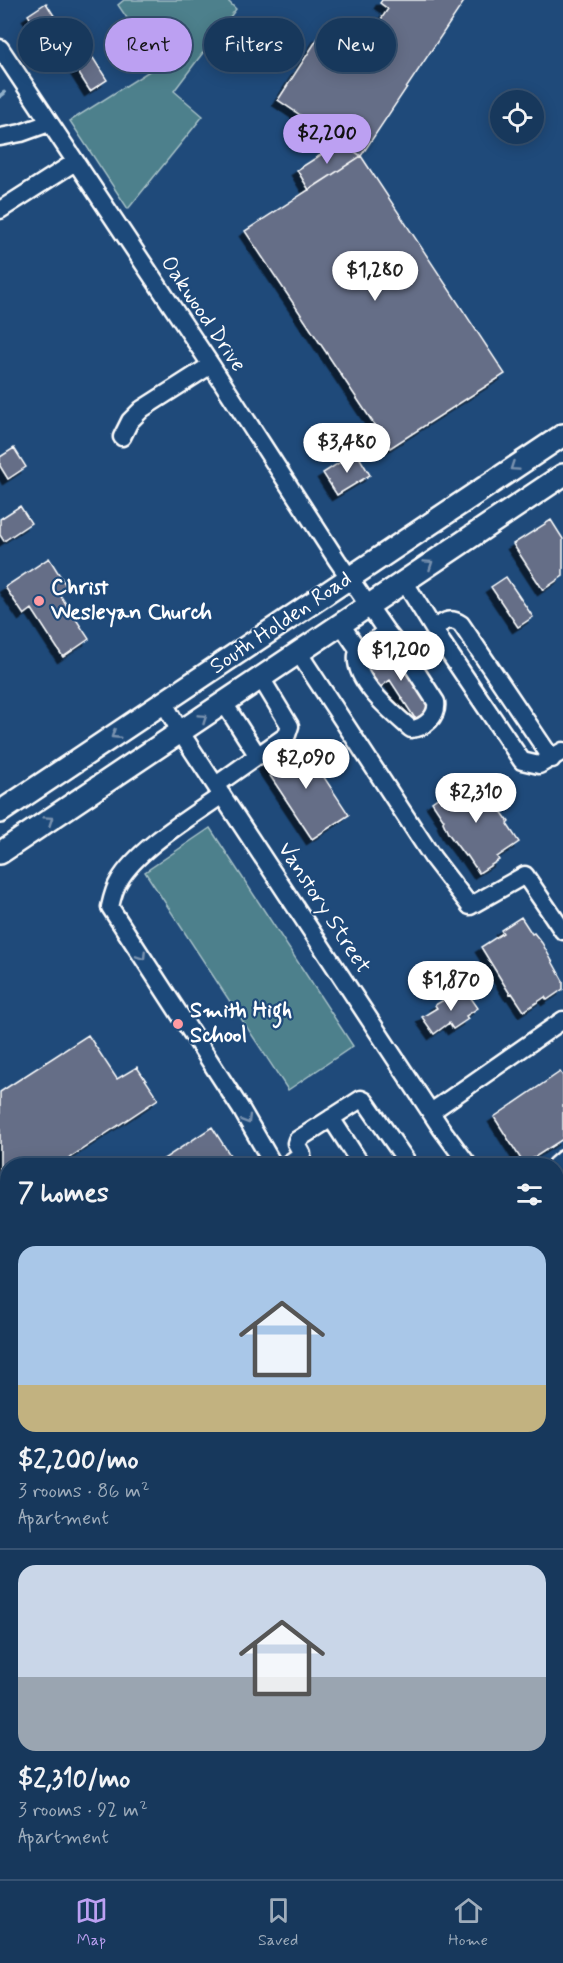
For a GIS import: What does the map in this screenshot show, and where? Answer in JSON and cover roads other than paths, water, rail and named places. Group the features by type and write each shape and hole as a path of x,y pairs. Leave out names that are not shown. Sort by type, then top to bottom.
{"main road":[{"name":"South Holden Road","path":"0,812 349,578 561,441"},
{"name":"South Holden Road","path":"0,853 563,475"}],"street":[{"name":"Oakwood Drive","path":"0,48 211,365 349,578 405,654 436,702 435,711 426,724 421,728 411,729 381,702 366,683 358,666 356,660 360,652"},
{"path":"0,137 21,133 49,123"},
{"path":"0,210 75,162"},
{"path":"122,437 130,421 142,409 211,365"},
{"path":"404,580 443,644 522,761 539,765 557,755 461,624 447,619 434,628"},
{"path":"340,623 360,652 386,631"},
{"path":"298,652 434,858 470,906 525,875 563,931"},
{"path":"261,678 290,726 287,735 258,756 141,855 120,879 110,907 241,1109 270,1158"},
{"name":"Vanstory Street","path":"164,703 181,733 431,1112 464,1158"},
{"path":"224,703 258,756"},
{"path":"431,1112 563,1020"},
{"path":"305,1158 296,1143 297,1140 361,1099 365,1101 404,1158"},
{"path":"331,1118 357,1158"}],"water":[{"path":"440,970 446,975 449,984 438,995 434,994 428,998 422,995 419,985"}],"waterway":[{"path":"0,96 4,93"}],"place":[{"name":"Christ Wesleyan Church","path":"39,601"},
{"name":"Smith High School","path":"178,1024"}]}
